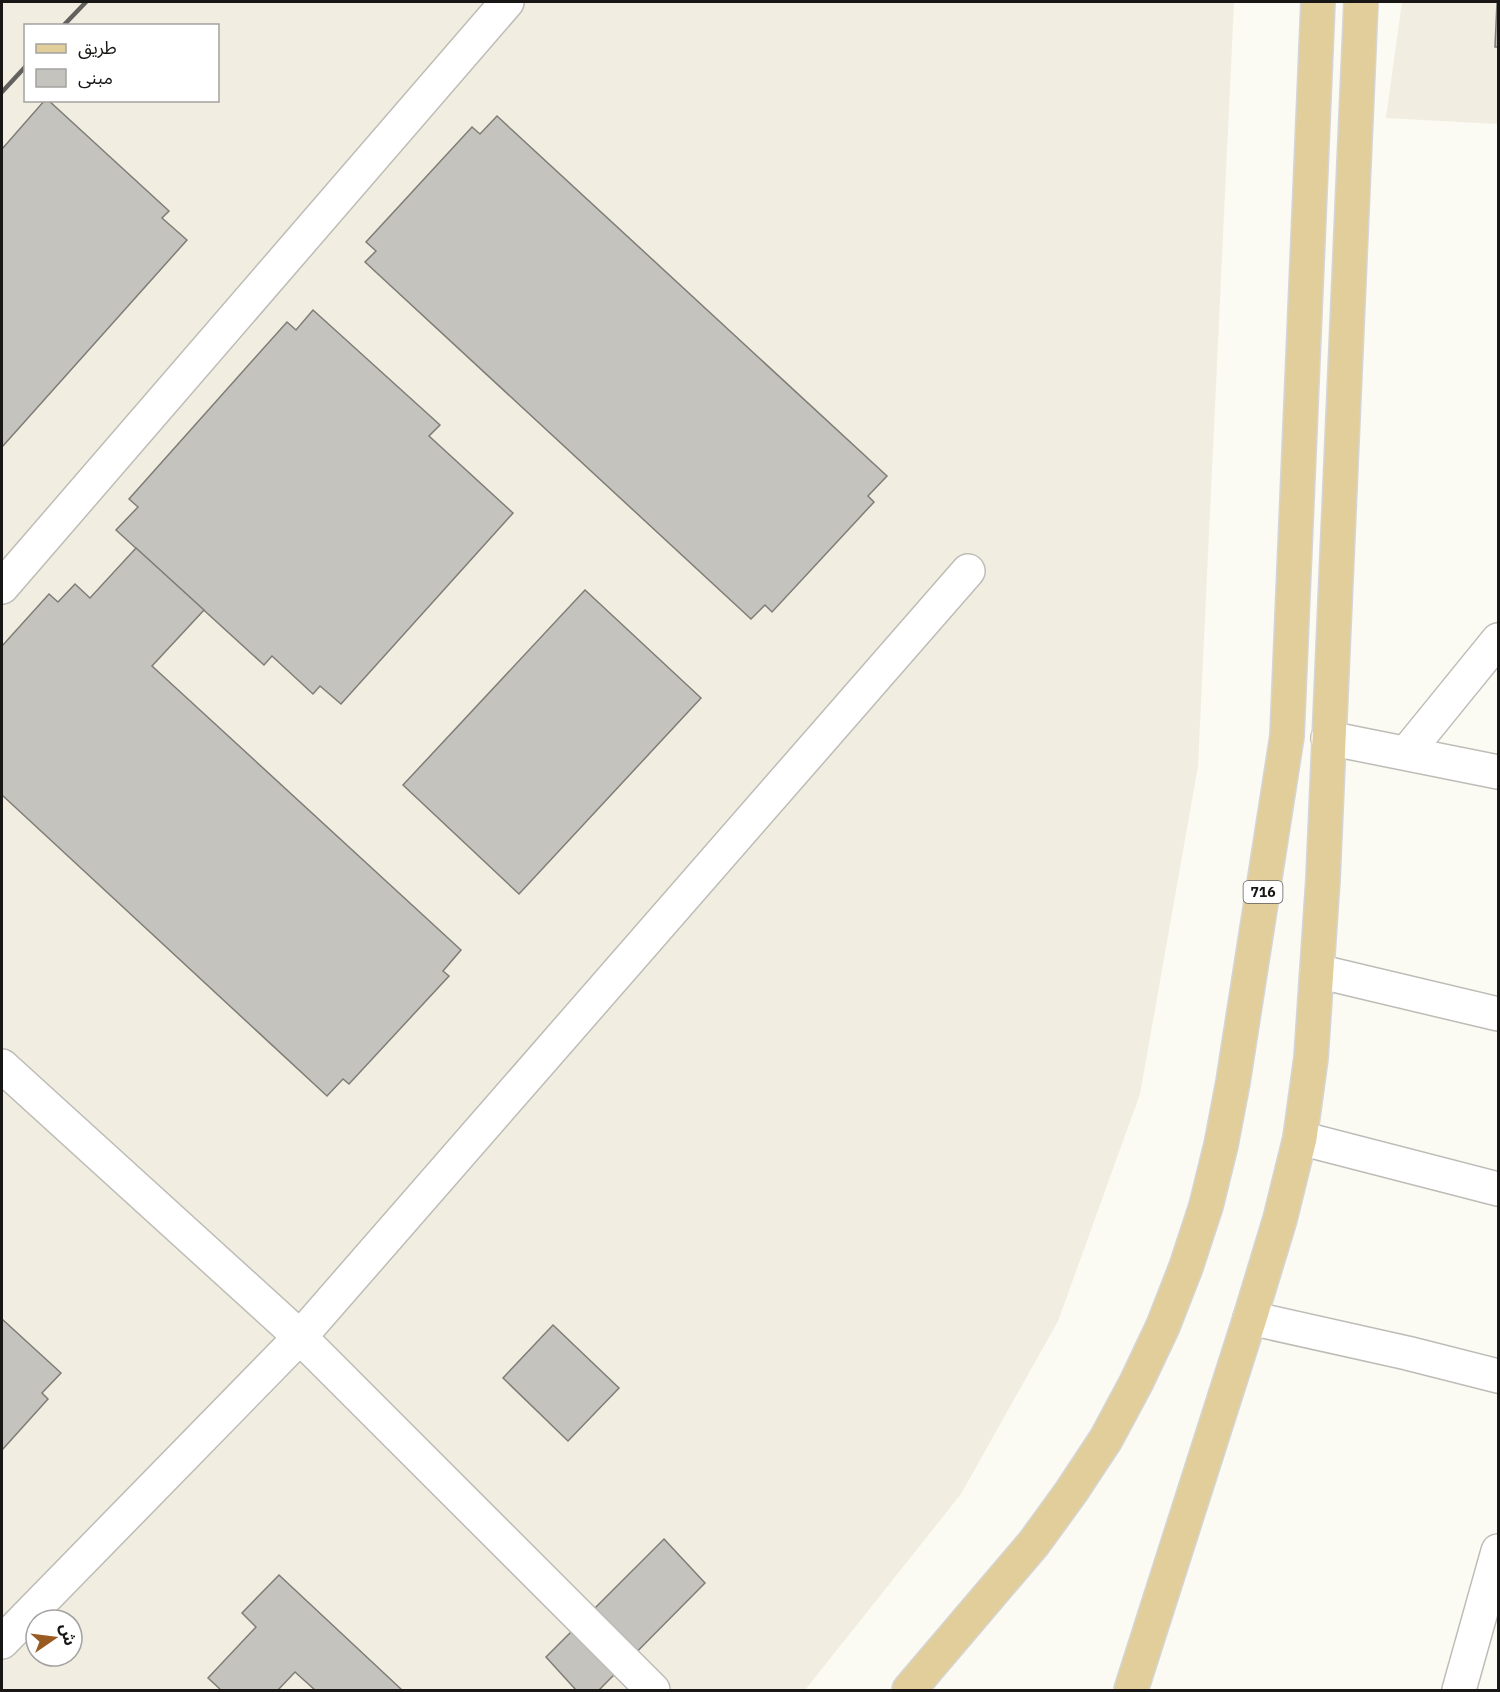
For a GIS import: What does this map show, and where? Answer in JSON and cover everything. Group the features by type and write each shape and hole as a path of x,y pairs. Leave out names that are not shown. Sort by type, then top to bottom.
{"main road":[{"name":"716","path":"909,1690 1034,1543 1106,1439 1136,1383 1167,1316 1206,1206 1221,1145 1233,1082 1287,736 1318,2"},
{"path":"1131,1690 1280,1219 1300,1138 1311,1058 1317,971 1361,2"}],"street":[{"path":"2,587 507,2"},
{"path":"2,1642 300,1337 968,571"},
{"path":"1407,752 1498,640"},
{"path":"1328,738 1498,772"},
{"path":"1317,971 1498,1014"},
{"path":"2,1066 300,1337 653,1690"},
{"path":"1300,1138 1498,1189"},
{"path":"1250,1318 1498,1376"},
{"path":"1459,1690 1498,1551"}],"shaded area":[{"path":"2,2 1234,2 1198,766 1140,1094 1058,1321 961,1494 805,1690 2,1690"},
{"path":"1402,2 1498,2 1498,124 1386,118"}],"building":[{"path":"1497,2 1498,47 1495,47"},
{"path":"43,102 50,102 169,211 162,218 187,240 2,447 2,149"},
{"path":"497,116 887,476 868,496 874,502 772,612 765,605 751,619 365,262 376,251 366,242 472,127 480,134"},
{"path":"313,310 440,425 429,436 513,513 341,704 320,686 313,694 272,656 264,665 116,530 138,507 129,499 287,322 296,330"},
{"path":"136,548 204,610 152,666 461,950 443,971 449,976 349,1084 343,1079 327,1096 2,795 2,646 49,594 58,602 75,584 90,598"},
{"path":"585,590 701,698 519,894 403,785"},
{"path":"2,1319 61,1373 42,1393 48,1399 2,1450"},
{"path":"553,1325 619,1388 568,1441 503,1378"},
{"path":"664,1539 705,1583 599,1690 576,1690 546,1657"},
{"path":"279,1575 402,1690 315,1690 295,1672 278,1690 221,1690 208,1678 256,1627 242,1613"}],"railway":[{"path":"65,24 86,2"},
{"path":"2,92 24,68"}]}
